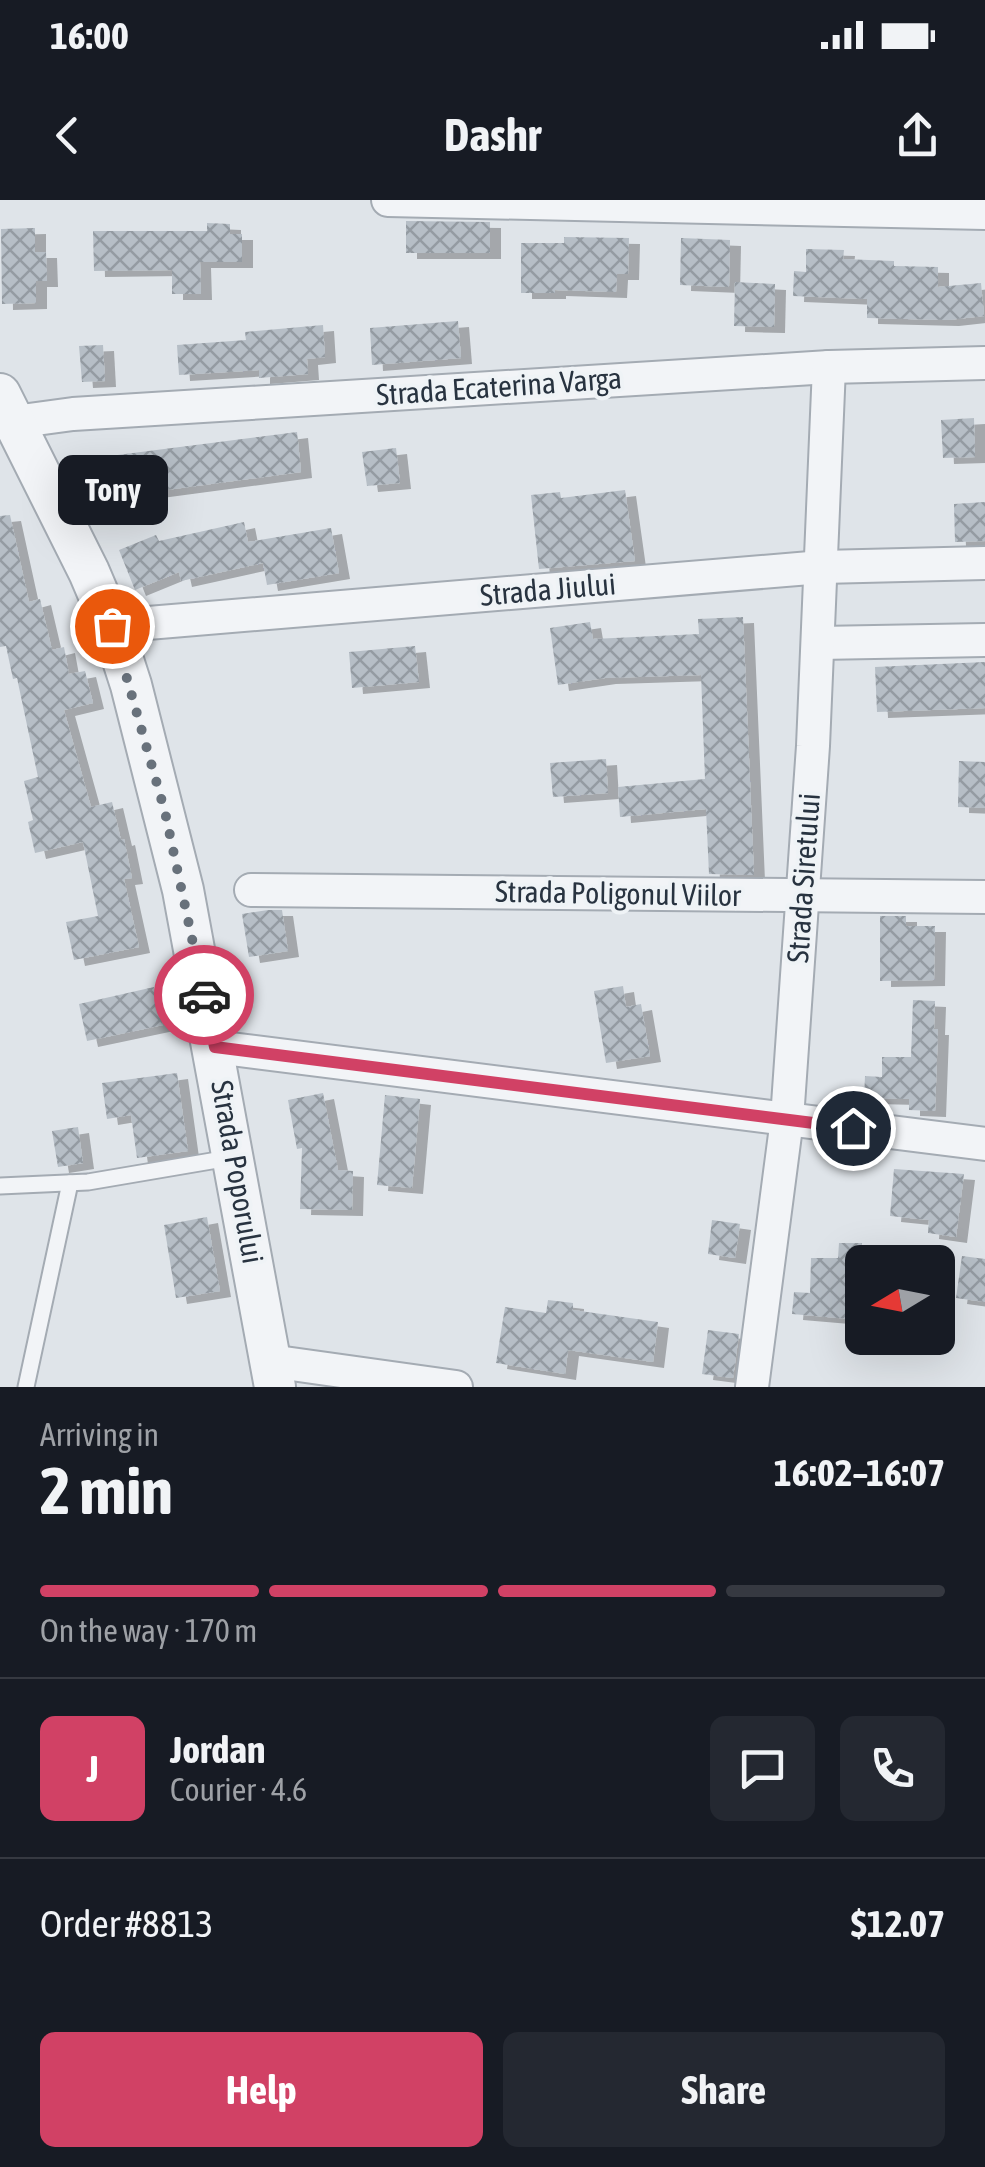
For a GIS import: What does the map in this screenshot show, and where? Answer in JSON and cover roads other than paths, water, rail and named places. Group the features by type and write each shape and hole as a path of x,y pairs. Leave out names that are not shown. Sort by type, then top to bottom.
{"street":[{"path":"388,200 985,214"},
{"name":"Strada Ecaterina Varga","path":"7,408 74,414 830,367 985,363"},
{"name":"Strada Siretului","path":"752,1387 786,1119 804,896 830,367"},
{"name":"Strada Poporului","path":"7,408 112,626 165,812 215,1047 272,1374"},
{"name":"Strada Jiului","path":"112,626 822,567 985,563"},
{"path":"819,643 985,640"},
{"name":"Strada Poligonul Viilor","path":"251,890 985,897"},
{"path":"215,1047 985,1144"},
{"path":"272,1374 456,1387"}],"lane":[{"path":"0,1186 70,1183 234,1158"},
{"path":"26,1387 70,1183"}],"place":[{"name":"Tony","path":"112,626"}]}
